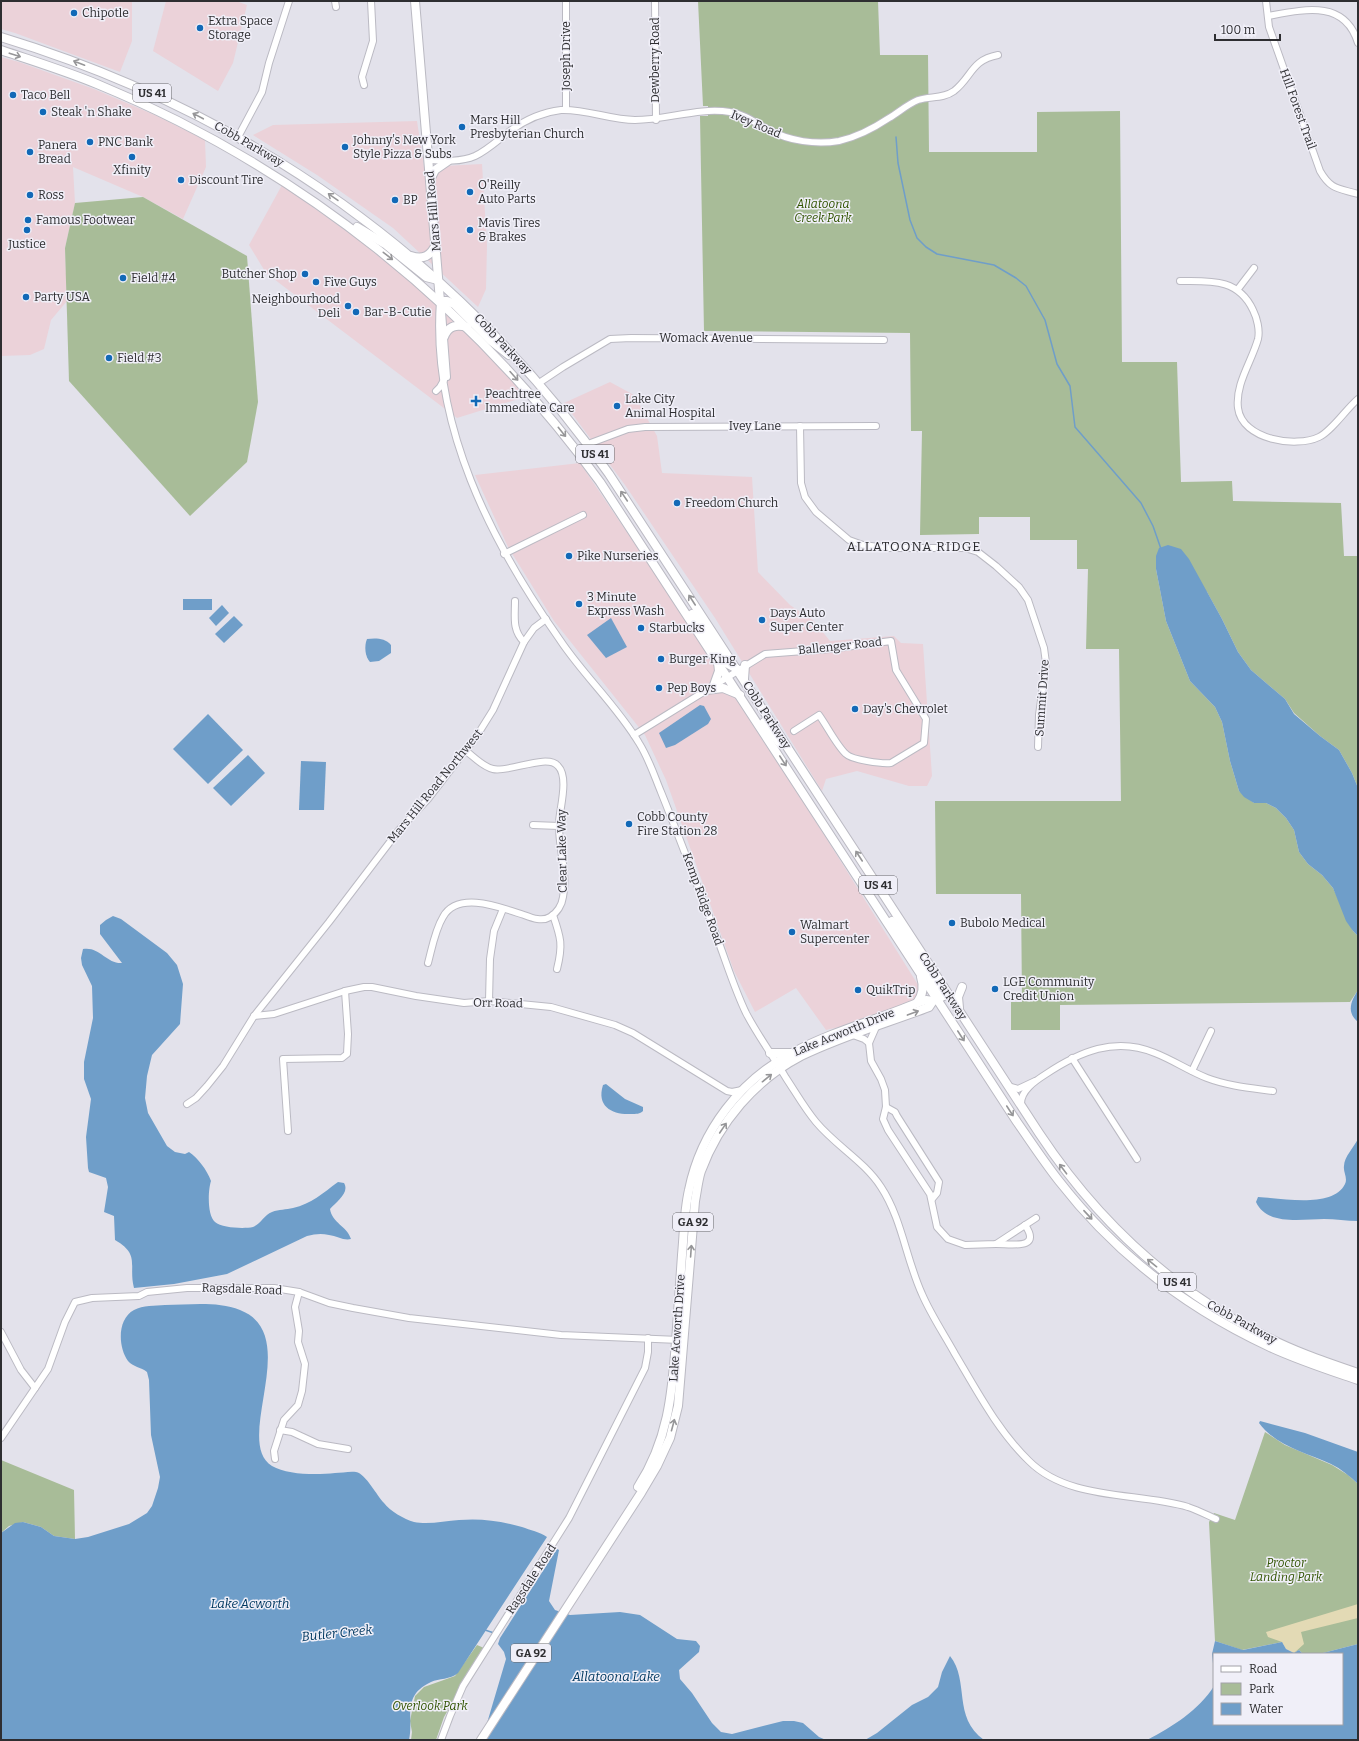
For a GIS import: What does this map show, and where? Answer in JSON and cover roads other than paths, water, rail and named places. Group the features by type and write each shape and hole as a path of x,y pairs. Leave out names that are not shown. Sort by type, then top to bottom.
{"main road":[{"name":"Mars Hill Road","path":"415,1 431,178 440,301"},
{"name":"Cobb Parkway","path":"1,37 54,54 110,75 182,108 238,137 315,184 372,226 439,280 485,325 539,383 588,444 626,499 794,756 1017,1122 1060,1182 1129,1256 1163,1284 1204,1311 1252,1338 1296,1358 1358,1380"},
{"name":"Cobb Parkway","path":"1,50 77,76 167,115 252,161 337,217 392,260 440,301 467,327 517,379 586,462 621,512 916,967 941,998 960,1011 1021,1107 1058,1161 1090,1202 1128,1242 1169,1277 1216,1310 1253,1330 1298,1351 1358,1374"},
{"path":"431,178 435,170 448,160"},
{"path":"337,217 380,241 426,277 439,280"},
{"path":"411,256 418,258 425,257 432,251 436,243"},
{"path":"440,301 454,304 499,347 521,363"},
{"path":"444,337 448,329 454,326 467,327"},
{"path":"676,597 702,626 726,663 738,670"},
{"path":"714,685 719,671 718,661"},
{"path":"744,680 745,665"},
{"path":"728,676 740,685 785,750 794,756"},
{"path":"706,690 723,688 740,695"},
{"path":"879,909 889,917 902,933 941,998"},
{"path":"916,967 923,987 917,1003"},
{"path":"960,1011 958,997 962,987"},
{"name":"Lake Acworth Drive","path":"680,1340 693,1222 701,1172 717,1137 733,1112 755,1088 794,1052 917,1003 941,998"},
{"name":"Lake Acworth Drive","path":"474,1740 657,1466 670,1438 678,1406 685,1218 689,1190 701,1152 719,1119 729,1105 756,1076 800,1057 929,1007 941,998"},
{"path":"770,1053 794,1052"},
{"path":"1163,1284 1169,1277"},
{"name":"Lake Acworth Drive","path":"480,1740 590,1567"}],"street":[{"path":"238,137 262,92 269,63 289,1"},
{"path":"364,85 362,77 373,40 371,1"},
{"name":"Joseph Drive","path":"566,1 566,110"},
{"name":"Dewberry Road","path":"655,1 656,120"},
{"name":"Hill Forest Trail","path":"1266,1 1270,32 1320,171 1332,187 1358,194"},
{"path":"1268,16 1318,7 1328,8 1339,12 1348,20 1354,30 1358,43"},
{"name":"Ivey Road","path":"429,160 465,159 476,156 522,123 544,114 566,110 581,111 625,119 656,120 702,111 718,110 733,112 744,116 770,131 793,139 820,143 838,141 856,136 877,126 920,100 940,98 953,92 977,64 983,60 998,55"},
{"path":"1238,289 1254,268"},
{"path":"1180,280 1224,283 1238,289 1249,301 1257,317 1258,338 1240,386 1238,408 1243,422 1262,436 1280,441 1303,442 1320,437 1358,399"},
{"path":"440,301 444,337 446,390"},
{"path":"440,301 439,322 444,380 453,426 461,453 504,554 546,619"},
{"name":"Womack Avenue","path":"539,383 563,367 610,340 631,338 884,340"},
{"path":"436,391 444,380"},
{"name":"Summit Drive","path":"800,426 801,483 805,497 816,512 849,540 887,548 965,548 978,552 1019,587 1028,600 1044,648 1046,663 1039,715 1038,747"},
{"name":"Ivey Lane","path":"588,444 628,429 645,427 876,426"},
{"path":"504,554 583,515"},
{"path":"515,601 517,636 524,642"},
{"name":"Mars Hill Road Northwest","path":"187,1104 200,1094 223,1066 254,1016 329,922 399,830 428,799 466,751 487,721 524,642 534,628 546,619"},
{"name":"Kemp Ridge Road","path":"546,619 582,671 609,701 634,735 650,763 673,818 738,996 759,1036 817,1124 856,1158 881,1187 892,1210 922,1293 934,1318 999,1425 1025,1458 1039,1471 1051,1478 1093,1491 1187,1507 1216,1519"},
{"name":"Ballenger Road","path":"634,735 745,665 769,652 830,649 891,641 896,670 926,719 924,743 891,763 885,764 846,755 819,715 794,731"},
{"name":"Clear Lake Way","path":"466,751 485,766 494,769 503,770 546,762 553,763 558,766 563,776 564,784 559,826 564,880 563,898 557,911 553,914"},
{"path":"533,825 559,826"},
{"path":"428,963 438,926 447,910 455,906 471,902 503,909 535,919 544,919 553,914 561,942 561,950 557,968"},
{"path":"489,1002 490,959 493,938 503,909"},
{"name":"Orr Road","path":"254,1016 274,1014 345,990 372,987 416,996 464,1003 489,1002 551,1007 615,1025 633,1033 726,1092"},
{"path":"288,1130 283,1059 342,1058 347,1054 348,1034 345,990"},
{"path":"876,1027 869,1043 871,1060 881,1079 884,1090 886,1107 883,1119 888,1130 932,1198 937,1227 948,1239 964,1245 1022,1244 1027,1243 1030,1239 1030,1234 1025,1225"},
{"path":"1192,1071 1211,1031"},
{"path":"853,1036 864,1039 869,1043"},
{"path":"1021,1107 1022,1094 1038,1080 1072,1058 1101,1047 1112,1046 1131,1046 1153,1052 1192,1071 1227,1084 1273,1091"},
{"path":"1072,1058 1137,1159"},
{"path":"1008,1085 1018,1089 1038,1080"},
{"path":"729,1105 726,1092 742,1090"},
{"path":"886,1107 895,1112 898,1116 939,1182 937,1193 932,1198"},
{"path":"996,1244 1036,1218"},
{"name":"Ragsdale Road","path":"1,1438 52,1363 65,1322 75,1302 92,1298 139,1296 147,1292 202,1288 274,1288 299,1292 330,1303 394,1315 562,1335 680,1340"},
{"path":"275,1459 274,1451 284,1420 298,1405 302,1392 305,1364 298,1342 299,1331 295,1307 299,1292"},
{"path":"1,1332 21,1370 35,1388"},
{"name":"Ragsdale Road","path":"441,1740 461,1692 480,1659 569,1518 644,1368 648,1352 648,1338"},
{"path":"280,1430 292,1432 318,1444 348,1448"}],"water":[{"path":"1168,545 1181,549 1189,559 1222,619 1238,652 1251,670 1285,699 1294,714 1339,750 1352,773 1358,788 1358,936 1346,921 1333,888 1322,875 1308,864 1299,852 1294,830 1286,818 1276,808 1266,803 1254,803 1244,797 1239,791 1230,761 1222,722 1215,707 1190,681 1166,621 1156,569 1156,556 1159,548"},
{"path":"183,599 212,599 212,610 183,610"},
{"path":"222,605 229,613 216,626 209,618"},
{"path":"234,616 243,625 224,643 215,634"},
{"path":"611,618 627,647 606,658 587,635"},
{"path":"367,639 386,641 391,645 391,653 379,661 370,662 366,651"},
{"path":"700,705 704,706 711,719 708,724 675,745 666,748 659,733"},
{"path":"208,714 243,750 208,784 173,749"},
{"path":"248,755 265,773 231,806 213,788"},
{"path":"301,761 326,762 324,810 299,810"},
{"path":"113,916 121,919 167,953 177,965 183,984 180,1024 152,1055 147,1076 145,1098 148,1113 167,1146 175,1152 185,1154 189,1152 205,1169 211,1181 209,1190 209,1208 212,1219 218,1224 228,1227 253,1227 269,1213 306,1204 317,1198 338,1182 344,1183 345,1190 342,1197 330,1209 331,1214 351,1239 323,1234 310,1235 227,1274 174,1284 134,1288 131,1256 123,1245 115,1240 114,1216 104,1212 108,1187 106,1178 89,1172 86,1137 91,1099 84,1079 84,1062 93,1018 92,986 82,965 81,958 83,949 89,949 98,952 112,961 122,963 100,934 100,925"},
{"path":"1358,990 1358,1022 1352,1014 1351,1006 1353,998"},
{"path":"606,1084 625,1099 643,1107 643,1111 638,1114 624,1114 612,1111 604,1104 602,1099 601,1093 603,1085"},
{"path":"1358,1139 1358,1221 1324,1219 1286,1220 1268,1215 1261,1210 1256,1202 1258,1197 1306,1200 1330,1197 1339,1192 1346,1182 1344,1163"},
{"name":"Lake Acworth","path":"222,1305 240,1310 258,1323 266,1341 268,1364 259,1435 262,1453 272,1466 278,1469 302,1474 356,1472 364,1477 381,1500 393,1512 414,1522 431,1523 467,1519 491,1520 522,1527 538,1532 547,1537 458,1673 452,1677 431,1682 416,1694 412,1700 409,1740 1,1740 1,1533 15,1523 23,1522 41,1527 54,1536 75,1539 88,1537 129,1524 147,1513 152,1506 160,1477 151,1435 149,1380 147,1372 132,1365 128,1361 122,1348 121,1334 124,1320 128,1314 134,1310 145,1306"},
{"path":"1260,1421 1305,1433 1358,1452 1358,1484 1335,1466 1292,1448 1274,1438 1259,1423"},
{"name":"Allatoona Lake","path":"557,1549 559,1550 549,1601 555,1610 570,1615 620,1612 640,1615 677,1639 696,1641 700,1646 699,1652 679,1670 680,1679 692,1693 712,1723 721,1732 732,1734 783,1721 794,1721 803,1723 819,1737 826,1740 482,1740 506,1659 504,1652 498,1644 500,1638"},
{"path":"1215,1641 1243,1650 1282,1642 1286,1649 1294,1653 1213,1653 1213,1664 1212,1654"},
{"path":"1358,1644 1358,1740 1147,1740 1193,1710 1201,1703 1213,1688 1213,1725 1343,1725 1343,1653 1323,1653"},
{"path":"1299,1650 1302,1653 1294,1653"},
{"path":"950,1656 956,1666 959,1676 964,1710 968,1721 974,1731 984,1740 865,1740 877,1733 912,1705 928,1697 938,1687 942,1672"}],"waterway":[{"path":"896,137 898,163 910,220 917,238 926,247 937,254 994,265 1016,278 1026,286 1045,320 1057,364 1070,386 1075,427 1141,503 1153,526 1161,549"},
{"name":"Butler Creek","path":"485,1630 494,1633"}],"place":[{"name":"Chipotle","path":"74,13"},
{"name":"Extra Space Storage","path":"200,28"},
{"name":"Taco Bell","path":"13,95"},
{"name":"Steak 'n Shake","path":"43,112"},
{"name":"Mars Hill Presbyterian Church","path":"462,127"},
{"name":"PNC Bank","path":"90,142"},
{"name":"Johnny's New York Style Pizza & Subs","path":"345,147"},
{"name":"Panera Bread","path":"30,152"},
{"name":"Xfinity","path":"132,157"},
{"name":"Discount Tire","path":"181,180"},
{"name":"O'Reilly Auto Parts","path":"470,192"},
{"name":"Ross","path":"30,195"},
{"name":"BP","path":"395,200"},
{"name":"Famous Footwear","path":"28,220"},
{"name":"Justice","path":"27,230"},
{"name":"Mavis Tires & Brakes","path":"470,230"},
{"name":"Butcher Shop","path":"305,274"},
{"name":"Field #4","path":"123,278"},
{"name":"Five Guys","path":"316,282"},
{"name":"Party USA","path":"26,297"},
{"name":"Neighbourhood Deli","path":"348,306"},
{"name":"Bar-B-Cutie","path":"356,312"},
{"name":"Field #3","path":"109,358"},
{"name":"Peachtree Immediate Care","path":"476,401"},
{"name":"Lake City Animal Hospital","path":"617,406"},
{"name":"Freedom Church","path":"677,503"},
{"name":"Pike Nurseries","path":"569,556"},
{"name":"3 Minute Express Wash","path":"579,604"},
{"name":"Days Auto Super Center","path":"762,620"},
{"name":"Starbucks","path":"641,628"},
{"name":"Burger King","path":"661,659"},
{"name":"Pep Boys","path":"659,688"},
{"name":"Day's Chevrolet","path":"855,709"},
{"name":"Cobb County Fire Station 28","path":"629,824"},
{"name":"Bubolo Medical","path":"952,923"},
{"name":"Walmart Supercenter","path":"792,932"},
{"name":"LGE Community Credit Union","path":"995,989"},
{"name":"QuikTrip","path":"858,990"}],"district":[{"name":"ALLATOONA RIDGE","path":"914,546"}],"park label":[{"name":"Allatoona Creek Park","path":"823,211"},
{"name":"Proctor Landing Park","path":"1286,1570"},
{"name":"Overlook Park","path":"430,1706"}]}
